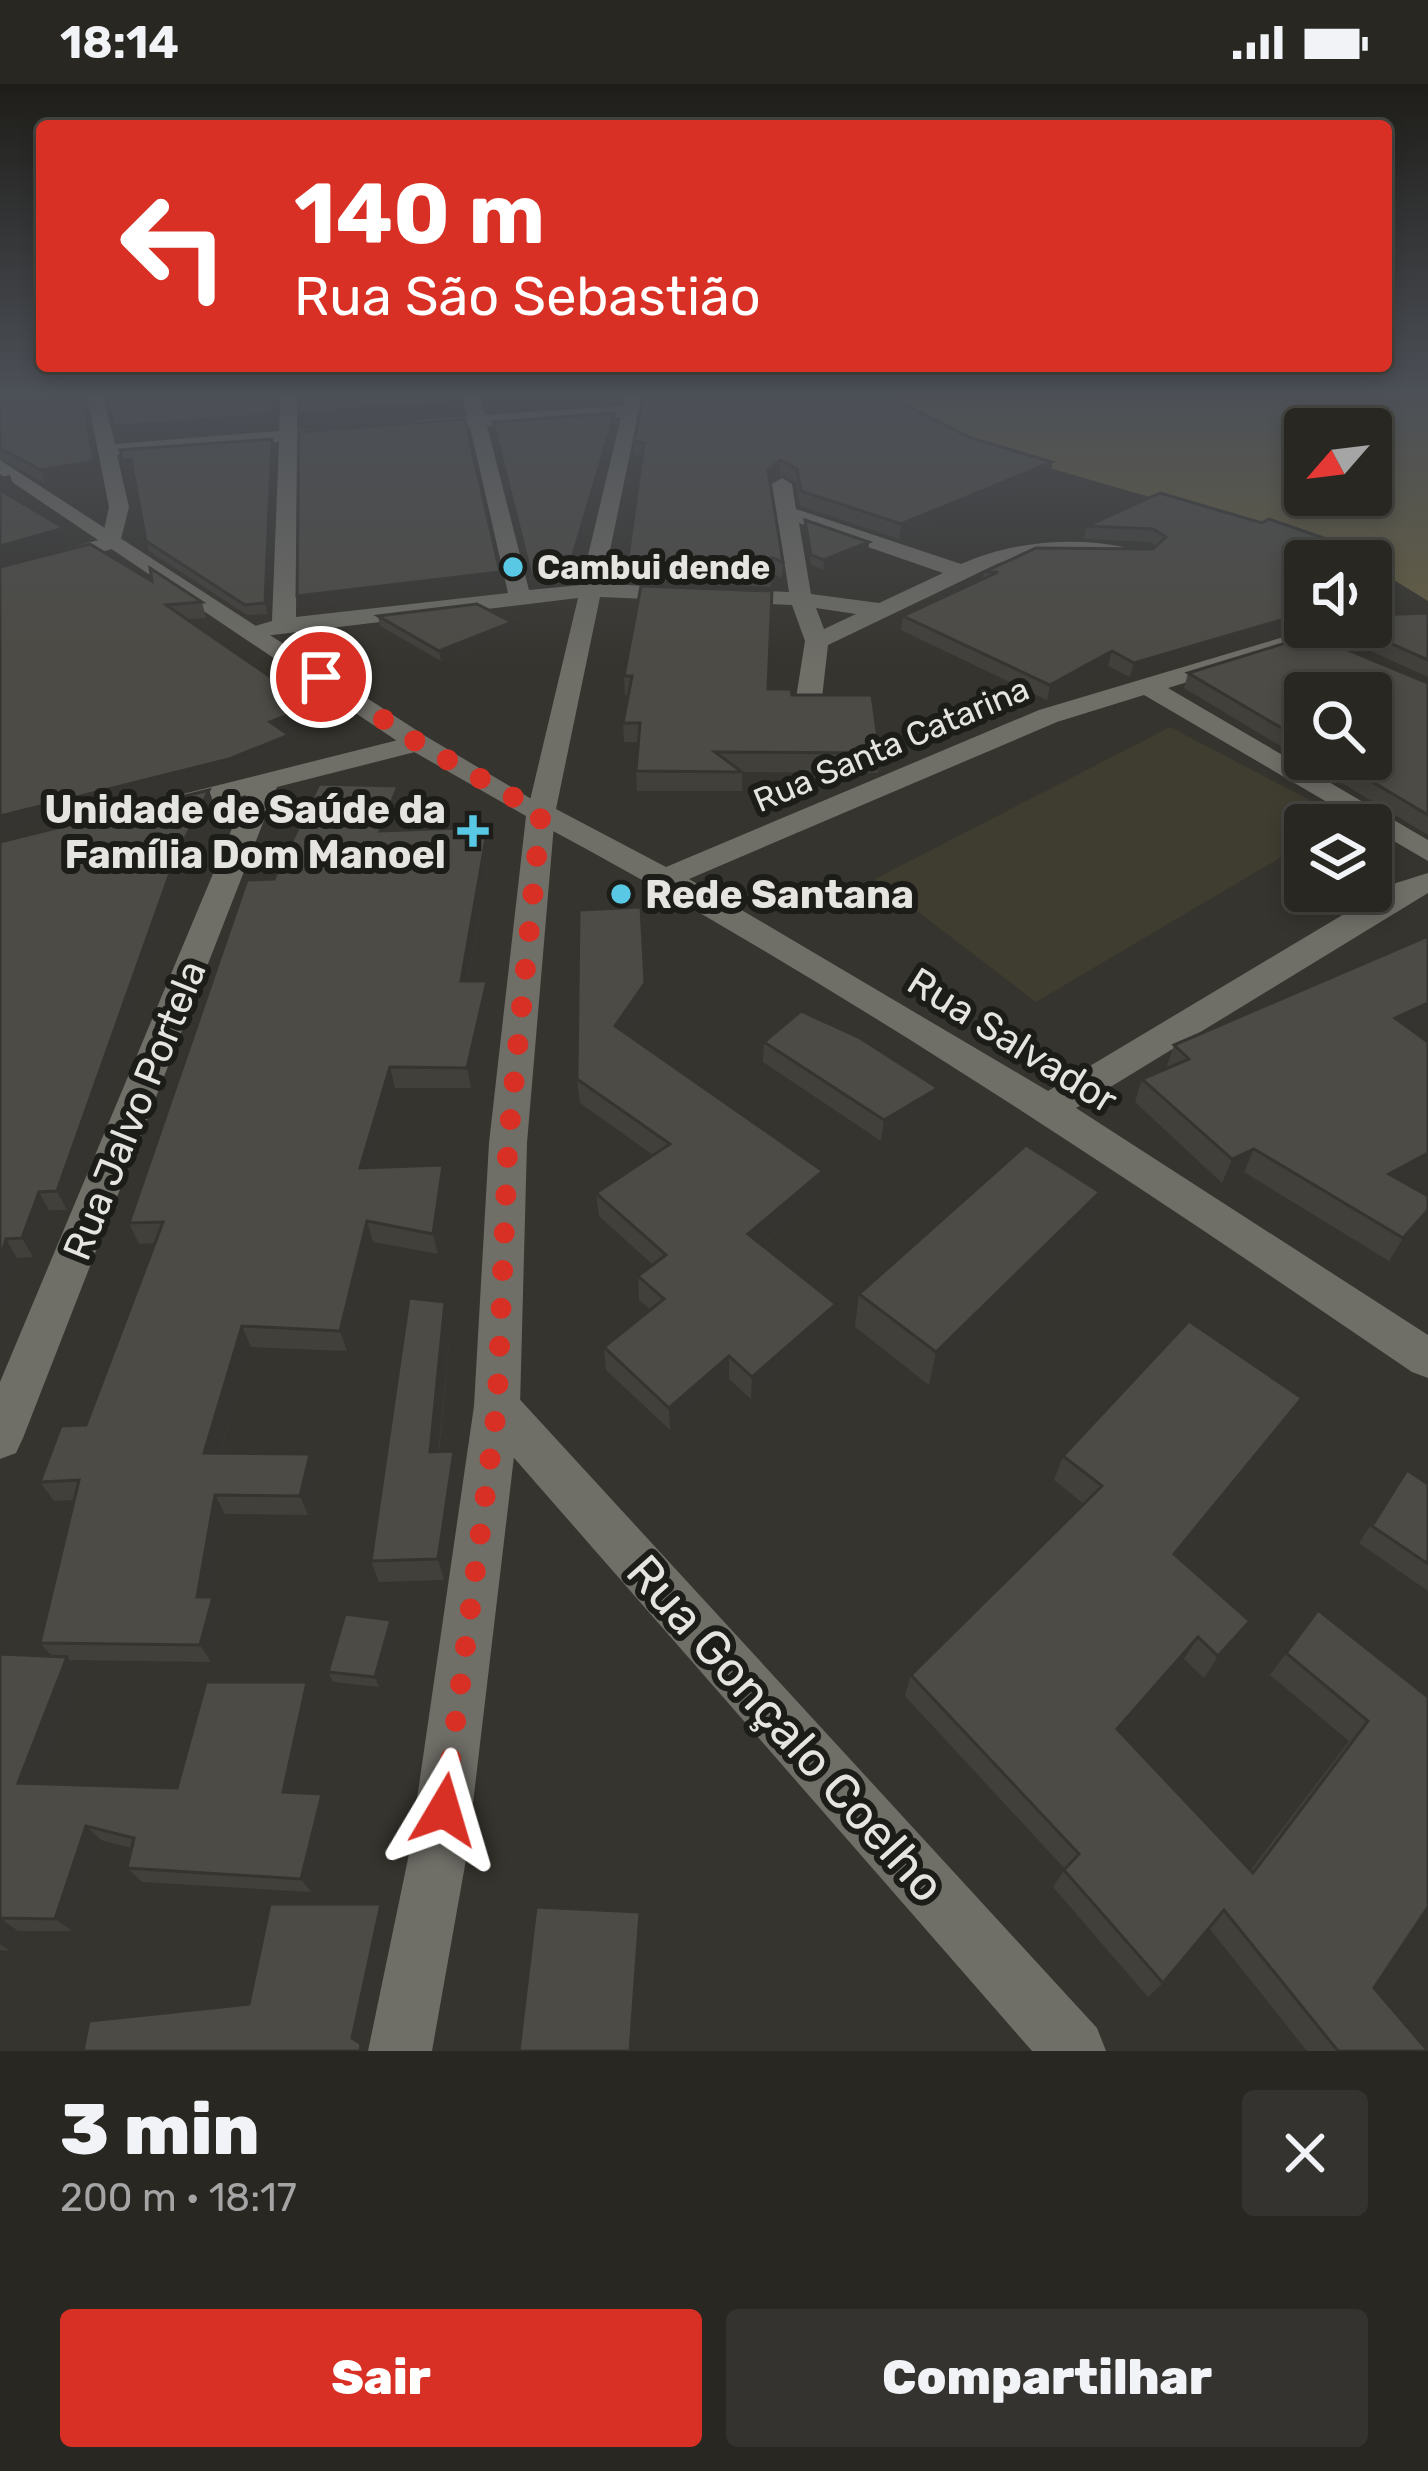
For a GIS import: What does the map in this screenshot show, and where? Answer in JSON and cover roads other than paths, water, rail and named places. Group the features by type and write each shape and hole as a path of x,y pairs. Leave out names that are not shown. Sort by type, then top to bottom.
{"street":[{"name":"Rua Salvador","path":"24,483 418,743 668,878 1047,1108 1428,1359"},
{"path":"0,574 112,543 119,507 115,483"},
{"path":"284,625 288,483"},
{"path":"491,483 520,598"},
{"path":"400,2051 438,1855 497,1406 508,1143 541,813 615,483"},
{"path":"782,484 801,599 817,641 809,698"},
{"path":"788,513 959,571"},
{"path":"817,641 959,571 1028,550 1148,552"},
{"path":"256,633 284,625 592,590 801,599 879,610"},
{"name":"Rua Santa Catarina","path":"668,878 1048,716 1284,644"},
{"path":"1333,648 1348,655"},
{"path":"1144,684 1428,852"},
{"path":"137,814 418,743"},
{"name":"Rua Jalvo Portela","path":"0,1438 266,782"},
{"path":"1047,1108 1407,890 1428,882"},
{"name":"Rua Gonçalo Coelho","path":"497,1406 1074,2051"}],"place":[{"name":"Cambui dende","path":"513,567"},
{"name":"Unidade de Saúde da Família Dom Manoel","path":"473,831"},
{"name":"Rede Santana","path":"621,894"}]}
